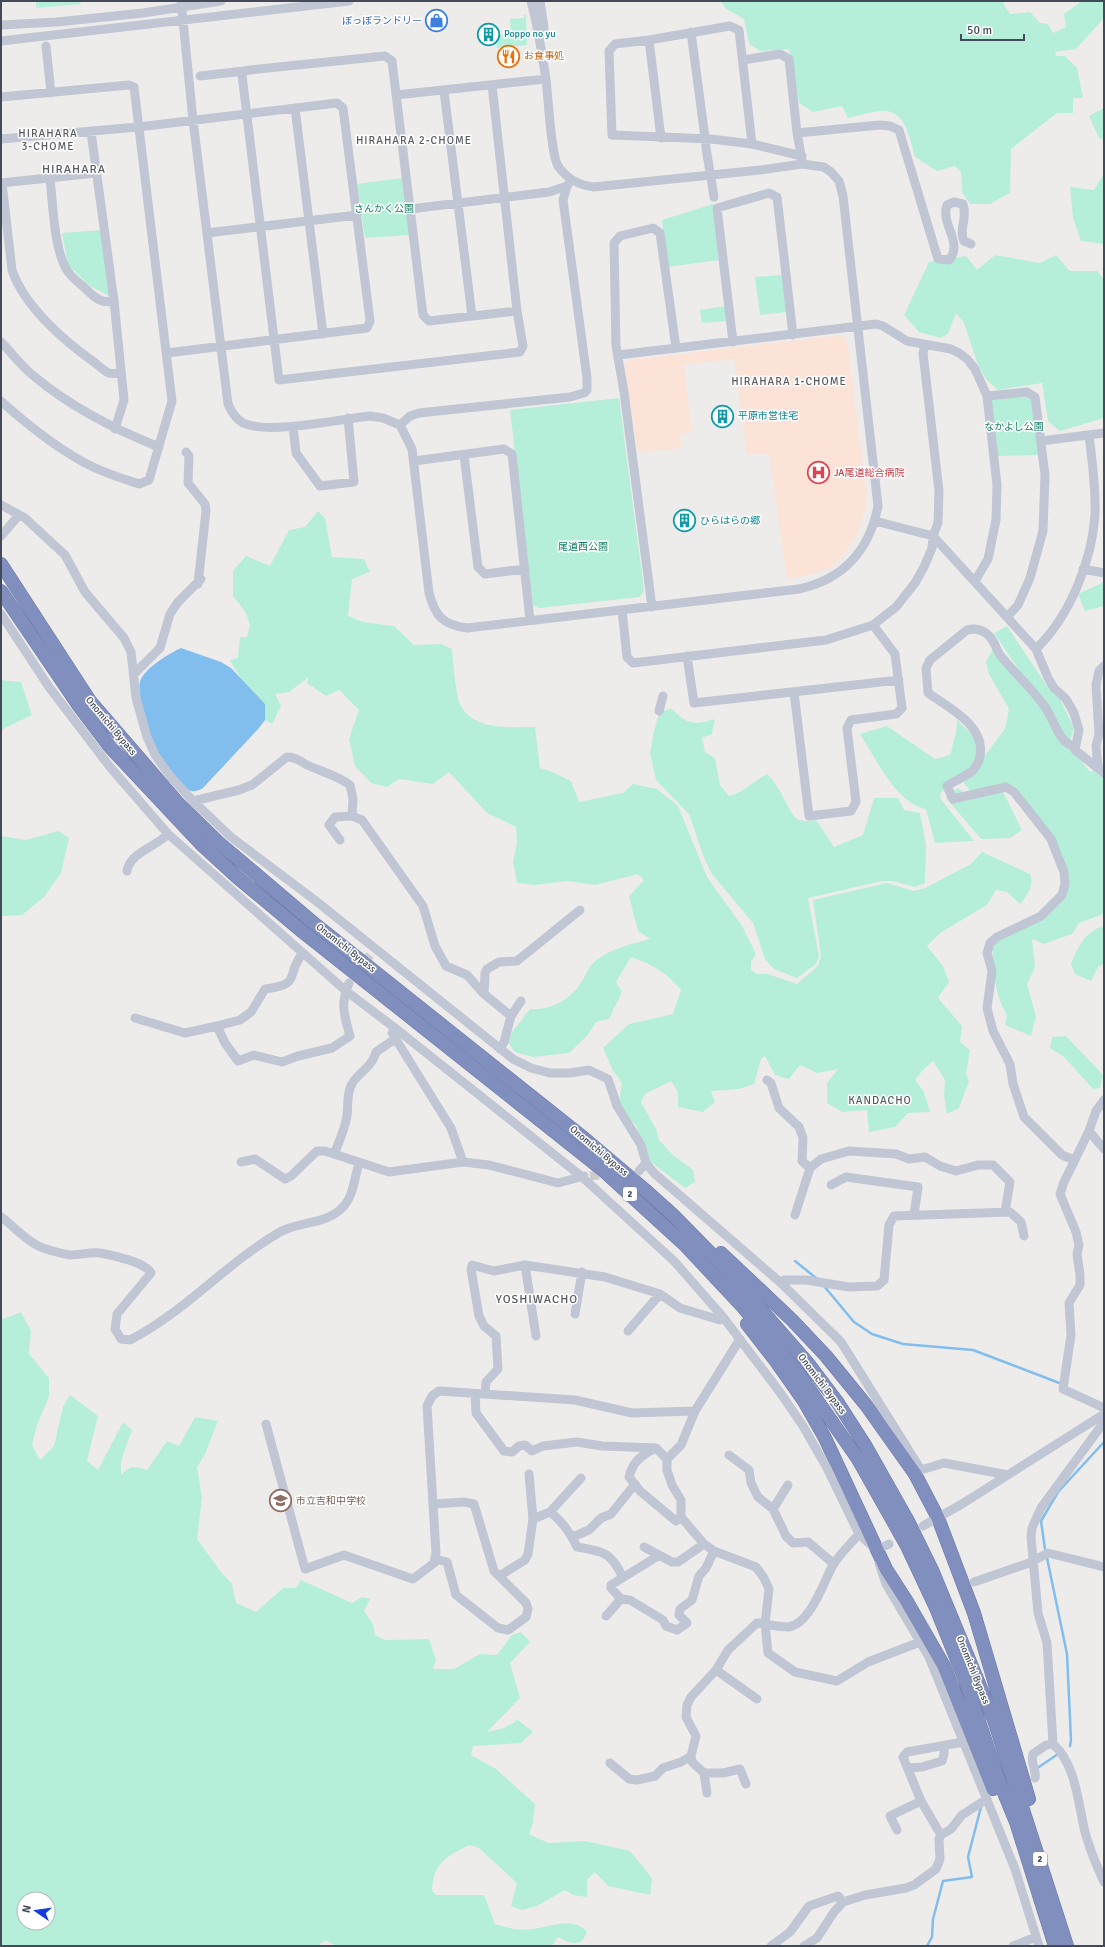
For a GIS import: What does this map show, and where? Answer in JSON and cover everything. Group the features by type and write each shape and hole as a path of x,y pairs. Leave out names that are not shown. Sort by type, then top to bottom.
{"highway":[{"name":"Onomichi Bypass","path":"1,564 90,702 178,803 212,836 316,925 585,1139 644,1189 673,1215 722,1265 807,1362 838,1403 861,1439 909,1522 932,1570 994,1720 1068,1946"},
{"name":"Onomichi Bypass","path":"1,591 79,706 110,747 200,843 237,877 303,932 604,1171 684,1244 742,1306 796,1370 858,1459 907,1546 936,1608 962,1673 998,1778 1016,1822 1055,1946"},
{"path":"644,1189 726,1257 792,1320 826,1356 918,1472 938,1518 974,1613 1044,1852 1074,1946"},
{"path":"684,1244 775,1360 804,1401 824,1438 862,1530 876,1550 944,1666 1041,1905"}],"street":[{"path":"1,25 57,22 135,14 181,3 221,1"},
{"path":"1,41 182,22 349,1"},
{"path":"531,1 538,25 546,79 553,146 557,165 569,183"},
{"path":"540,1 546,46 546,79"},
{"path":"181,3 193,120 228,404 233,414 242,423 256,427 268,428 293,426 370,416 383,418 400,425 412,449 429,593 433,606 441,618 454,626 467,628 652,607 814,586 838,574 853,561 868,539 875,521 878,506 876,481 857,328 843,196 839,181 824,167 752,144 705,144 661,138 612,135 609,51 615,44 649,40 730,26 739,30 752,144"},
{"path":"691,32 705,144 717,208 733,342"},
{"path":"649,40 661,138"},
{"path":"46,46 51,93"},
{"path":"743,60 780,54 789,59 797,133 802,160"},
{"path":"200,76 385,56 392,61 423,315 429,321 517,311"},
{"path":"244,71 242,75 279,380 520,352 523,346 517,311 492,85"},
{"path":"396,95 546,79"},
{"path":"1,97 129,85 134,87 172,401 150,480 139,484 93,467 23,421 1,402"},
{"path":"444,91 472,316"},
{"path":"1,139 138,127 337,103 343,108 370,321 366,328 274,341 167,353"},
{"path":"295,108 323,334"},
{"path":"797,133 880,125 890,126 898,130 938,259 949,260 955,248 944,212 947,205 954,202 963,204 966,213 962,236 964,241 970,244"},
{"path":"91,132 114,301 124,400 115,430"},
{"path":"410,209 549,192 569,183 594,187 760,170 802,160"},
{"path":"96,173 2,183 12,270 15,279 31,303 53,329 77,351 110,373 121,373"},
{"path":"50,179 58,249 62,261 69,274 96,298 106,303 114,301"},
{"path":"400,425 410,416 419,413 570,397 584,393 587,390 587,378 563,200 569,183"},
{"path":"717,208 769,193 777,197 793,335"},
{"path":"207,233 356,216"},
{"path":"652,607 616,346 614,243 620,236 653,228 660,233 676,348"},
{"path":"618,355 857,328 876,324 884,326 907,341 951,349 967,359 976,369 987,396 997,485 996,520 988,559 975,581"},
{"path":"1,342 34,377 87,414 115,430 159,447"},
{"path":"622,610 627,657 633,663 826,640 873,625 896,607 915,583 932,548 933,536 938,523 939,491 922,353 925,345"},
{"path":"987,396 1027,392 1035,397 1045,475 1043,531 1030,578 1018,606 1007,617"},
{"path":"293,426 296,452 320,486 354,482 348,418"},
{"path":"1041,441 1104,433"},
{"path":"1036,649 1045,640 1066,609 1083,569 1099,515 1089,435"},
{"path":"414,461 504,449 512,454 530,620"},
{"path":"186,452 190,456 188,483 205,504 206,511 198,584"},
{"path":"464,455 478,567 485,574 525,569"},
{"path":"1,505 25,518 64,555 84,592 124,638 130,652 136,698 147,737 155,755 170,776 193,801 231,837 373,952 513,1059 531,1068 550,1073 570,1073 589,1070 608,1079 617,1106 641,1145 646,1163 654,1173 781,1283 840,1342 918,1472 944,1463 1008,1475"},
{"path":"1,536 19,515"},
{"path":"875,521 933,536 975,581 1036,649 1048,678 1054,688 1066,699 1074,713 1079,730 1075,750 1101,770"},
{"path":"1083,569 1104,573"},
{"path":"134,674 160,648 170,614 178,602 198,584 204,575"},
{"path":"1,614 49,687 110,767 168,834 303,954 347,987 395,1028 585,1176 674,1261 740,1335 803,1426 862,1530 834,1564 806,1616 788,1627 757,1623 752,1626 728,1650 716,1670 690,1696 686,1716 696,1736 691,1756 692,1762 704,1773 707,1793"},
{"path":"794,692 809,816 851,811 856,802 847,728 851,720 896,714 902,708 895,654 873,625"},
{"path":"1074,1160 1062,1155 1024,1117 1013,1084 1010,1064 993,1030 987,1000 992,971 988,953 990,943 997,937 1041,916 1062,895 1065,884 1064,872 1052,839 1014,792 1006,787 952,799 946,786 972,771 979,762 982,748 981,741 979,735 968,722 928,693 926,668 930,660 967,630 982,630 989,636 1000,655 1045,707 1063,741 1070,746 1075,746"},
{"path":"687,656 694,703 898,680"},
{"path":"1101,770 1096,746 1099,734 1096,685 1099,671 1104,666"},
{"path":"659,711 663,696"},
{"path":"193,801 239,790 252,785 287,757 295,757 308,765 340,777 350,785 353,799 352,816"},
{"path":"340,840 329,825 335,817 352,816 362,820 423,906 435,946 446,966 467,975 484,994 511,1016"},
{"path":"127,871 128,865 148,846 161,841 168,834"},
{"path":"484,994 485,973 487,969 499,962 517,961 580,910"},
{"path":"135,1018 185,1033 240,1020 251,1012 265,989 281,987 291,980 297,960 303,954"},
{"path":"218,1026 226,1044 238,1061 254,1055 282,1062 298,1056 332,1048 350,1036 344,1012 344,995 347,987"},
{"path":"500,1049 504,1042 511,1016 521,1001"},
{"path":"395,1028 392,1033 452,1128 463,1162"},
{"path":"334,1154 344,1129 347,1117 349,1090 353,1081 374,1060 376,1052 395,1038"},
{"path":"767,1080 771,1083 780,1108 800,1127 802,1138 802,1161 810,1168"},
{"path":"1104,1100 1096,1111 1089,1131 1074,1160 1060,1194 1076,1232 1079,1245 1077,1254 1080,1275 1080,1285 1070,1303 1071,1335 1063,1389 1104,1408"},
{"path":"1089,1131 1104,1149"},
{"path":"241,1162 255,1159 285,1179 291,1176 318,1151 325,1151 389,1172 463,1162 489,1165 558,1183 585,1176"},
{"path":"794,1215 810,1168 821,1159 849,1151 896,1154 909,1159 925,1157 940,1166 956,1171 978,1165 994,1165 1010,1182 1005,1212"},
{"path":"1,1217 44,1249 69,1255 100,1253 120,1258 149,1269 151,1273 117,1314 116,1330 121,1339 130,1340 181,1307 239,1260 281,1231 312,1222 342,1209 352,1193 359,1163"},
{"path":"639,1171 646,1163"},
{"path":"831,1185 846,1177 918,1187 914,1215"},
{"path":"781,1283 784,1280 806,1280 849,1286 877,1286 884,1280 889,1225 894,1216 1010,1212 1021,1222 1024,1236"},
{"path":"485,1394 486,1382 498,1369 496,1336 484,1326 479,1316 471,1269 472,1265 494,1271 525,1265 582,1272 605,1277 660,1294 680,1308 720,1320 723,1317"},
{"path":"525,1265 536,1336"},
{"path":"575,1314 582,1272"},
{"path":"781,1296 788,1290"},
{"path":"628,1331 660,1294"},
{"path":"740,1335 695,1411 680,1444 667,1459 667,1470 672,1486 681,1500 681,1518 704,1544 714,1551 756,1568 764,1578 769,1589 765,1624 768,1653 796,1672 831,1681 837,1681 868,1662 920,1642"},
{"path":"266,1424 304,1569 344,1555 413,1579 434,1563 436,1553 427,1406 432,1396 439,1391 575,1400 632,1413 695,1411"},
{"path":"475,1394 474,1405 476,1413 504,1451 512,1452 519,1446 525,1445 532,1451 543,1446 577,1442 602,1446 656,1448 667,1459"},
{"path":"923,1526 1102,1419"},
{"path":"1102,1419 1041,1508 1032,1528 1038,1613 1047,1643 1053,1744 1060,1750 1071,1772 1086,1837 1104,1882"},
{"path":"656,1448 640,1456 632,1466 629,1477 640,1491 676,1521 681,1518"},
{"path":"729,1455 749,1470 751,1483 758,1496 773,1509 786,1536 793,1543 808,1542 834,1564"},
{"path":"499,1576 525,1560 528,1554 533,1518 529,1474"},
{"path":"533,1518 550,1512 581,1478"},
{"path":"572,1537 589,1530 601,1518 611,1514 635,1484"},
{"path":"773,1509 788,1485"},
{"path":"433,1504 464,1502 474,1504 494,1571 526,1603 528,1609 526,1617 508,1630 498,1628 456,1595 447,1562 435,1559"},
{"path":"550,1512 557,1517 572,1537 577,1547 600,1550 616,1562 622,1576"},
{"path":"644,1547 658,1556 672,1562 678,1562 704,1544"},
{"path":"889,1544 876,1550 886,1584 929,1658 1015,1869 1038,1942 1013,1946"},
{"path":"658,1556 622,1576 611,1585 611,1588 621,1599 630,1600 663,1620 666,1626 676,1630 687,1624 679,1615 680,1609 692,1600 699,1576 706,1568 714,1551"},
{"path":"974,1582 1010,1570 1048,1553 1104,1567"},
{"path":"606,1616 621,1599"},
{"path":"716,1670 757,1699"},
{"path":"941,1835 920,1801 903,1757 907,1752 963,1742"},
{"path":"1035,1778 1036,1775 1031,1761 1033,1754 1046,1745 1053,1744"},
{"path":"908,1768 942,1761 944,1746"},
{"path":"610,1762 629,1779 637,1780 655,1776 663,1768 681,1762 691,1756"},
{"path":"704,1773 723,1774 740,1769 746,1784"},
{"path":"804,1946 817,1938 834,1912 843,1902 864,1895 906,1888 914,1885 936,1869 940,1859 939,1839 941,1835 951,1828 962,1815 987,1799"},
{"path":"897,1830 890,1816 920,1801"},
{"path":"771,1946 790,1932 809,1906 838,1896 843,1902"}],"shaded area":[{"name":"JA尾道総合病院","path":"841,335 847,339 866,492 865,509 857,535 842,557 830,567 817,573 787,579 769,453 747,455 734,359 684,365 692,432 680,434 681,448 642,452 637,448 624,366 628,360"}],"green space":[{"path":"36,1 80,1 81,4 36,8"},
{"path":"721,1 1002,1 1010,14 1030,12 1040,23 1048,24 1053,33 1066,27 1064,14 1079,3 1079,1 1104,1 1104,18 1076,49 1055,52 1056,56 1065,56 1077,68 1083,98 1073,98 1073,113 1057,113 1011,149 1010,193 990,204 970,204 962,192 961,172 955,166 937,171 915,157 903,122 893,113 878,111 848,118 842,106 813,112 799,103 789,49 761,51 749,44 744,19 725,8"},
{"path":"524,15 526,15 527,45 497,48 495,35 511,33 510,19 524,18"},
{"path":"1104,108 1104,140 1099,138 1089,116"},
{"path":"1104,173 1104,244 1081,241 1073,218 1070,187 1094,190"},
{"name":"さんかく公園","path":"402,178 410,235 365,238 357,184"},
{"path":"713,204 719,260 668,267 662,220"},
{"path":"101,230 111,297 90,286 68,265 62,233"},
{"path":"995,255 1040,263 1056,255 1070,271 1097,271 1104,279 1104,418 1060,431 1048,421 1042,383 998,390 986,379 978,365 964,323 956,313 948,334 940,338 919,332 904,315 929,262 966,256 977,270"},
{"path":"782,275 787,312 760,315 755,277"},
{"path":"725,306 727,321 702,323 700,310"},
{"name":"なかよし公園","path":"1027,394 1031,398 1039,455 996,456 990,399"},
{"name":"尾道西公園","path":"619,398 644,590 640,597 539,608 533,605 510,410"},
{"path":"318,511 325,518 332,557 364,559 370,572 352,579 348,616 363,622 394,626 414,645 441,644 452,649 457,694 460,704 466,713 474,719 493,726 535,727 540,768 571,781 579,802 623,793 633,784 657,789 678,806 707,877 742,926 756,954 751,962 751,970 757,974 768,974 797,984 818,966 821,956 813,900 887,883 914,891 925,888 971,864 982,852 1030,874 1032,882 1031,886 1028,894 1020,904 1007,892 996,890 987,905 940,933 927,946 943,966 949,982 938,998 962,1026 960,1042 970,1050 966,1074 969,1081 959,1108 947,1114 944,1095 945,1080 933,1061 915,1080 924,1092 930,1112 908,1113 895,1127 869,1132 867,1110 842,1112 827,1103 827,1083 838,1069 817,1073 800,1065 789,1079 775,1075 765,1056 761,1059 754,1084 739,1089 711,1091 715,1102 703,1112 678,1107 678,1092 671,1081 645,1094 641,1102 656,1129 659,1140 673,1155 693,1170 695,1182 685,1188 648,1160 636,1125 626,1117 619,1102 622,1083 612,1069 603,1048 629,1024 673,1014 681,990 664,973 631,957 616,982 622,992 609,1019 596,1022 587,1036 569,1053 533,1057 515,1052 506,1040 530,1009 545,1008 565,1000 576,990 593,963 599,958 620,948 650,939 638,931 629,896 644,880 638,874 595,885 567,881 535,885 517,883 513,862 517,843 516,827 487,813 449,772 433,784 399,779 387,787 371,783 355,766 349,739 359,710 339,690 326,696 307,683 309,677 289,692 275,694 281,706 272,724 265,720 265,704 242,681 230,660 238,658 240,637 247,637 250,625 246,613 233,596 233,571 246,556 270,566 289,530 305,527"},
{"path":"1104,582 1104,606 1085,611 1078,594"},
{"path":"1007,626 1045,683 1058,695 1074,728 1070,741 1065,739 994,633"},
{"path":"993,649 1043,708 1072,750 1090,772 1104,766 1104,914 1079,923 1072,934 1044,944 1032,939 1035,967 1027,984 1036,1017 1031,1036 1005,1025 1007,1015 999,999 997,990 992,946 1005,935 1039,916 1067,884 1043,824 1015,789 970,791 964,783 1005,729 1009,709 989,674 986,662"},
{"path":"1,680 21,682 32,715 1,730"},
{"path":"672,709 687,721 697,723 715,719 712,734 702,738 705,752 715,758 720,785 729,796 744,789 767,774 776,785 794,816 802,821 816,820 834,847 863,835 874,798 898,798 904,810 920,813 926,845 925,883 915,887 893,881 882,881 808,898 819,956 816,964 797,978 774,969 765,959 753,923 712,874 704,858 689,814 656,780 650,753 654,730 660,711"},
{"path":"957,720 979,741 979,756 957,783 941,792 940,798 974,841 935,843 926,809 915,805 896,789 880,767 860,734 887,726 935,759 950,755 956,733"},
{"path":"958,788 970,797 1002,790 1022,830 1010,838 981,839 946,798"},
{"path":"58,831 69,838 61,873 44,897 22,915 1,916 1,836 26,840"},
{"path":"1104,926 1104,964 1098,967 1091,981 1075,974 1071,964 1083,940 1097,928"},
{"path":"1066,1036 1103,1075 1100,1088 1093,1089 1064,1057 1050,1048 1052,1037"},
{"path":"21,1312 31,1331 29,1354 49,1378 49,1397 37,1425 32,1445 40,1460 54,1446 63,1407 70,1395 98,1416 87,1461 98,1470 123,1422 132,1430 121,1461 121,1475 127,1469 133,1467 147,1470 167,1441 179,1446 195,1417 218,1421 205,1454 197,1467 202,1498 197,1539 221,1572 232,1584 236,1603 256,1612 283,1588 296,1588 301,1580 352,1603 362,1597 370,1599 364,1611 373,1624 375,1635 385,1640 429,1639 436,1660 433,1669 454,1669 480,1654 497,1655 512,1635 521,1632 530,1642 510,1663 520,1698 487,1732 504,1728 518,1720 533,1732 521,1743 473,1746 471,1755 496,1769 535,1804 533,1823 529,1834 548,1843 585,1841 630,1851 652,1878 650,1895 608,1886 595,1872 587,1880 587,1897 573,1895 565,1890 537,1906 522,1910 511,1906 517,1883 479,1848 469,1845 448,1857 435,1873 432,1890 436,1895 484,1895 495,1924 509,1928 527,1930 568,1923 574,1924 587,1931 582,1940 580,1942 572,1943 558,1937 552,1946 337,1946 325,1940 318,1946 1,1946 1,1318 3,1319"}],"water":[{"path":"181,648 221,662 231,668 265,704 265,720 259,728 203,788 194,791 187,789 183,785 159,755 145,718 139,688 142,677 151,667"}],"waterway":[{"path":"795,1261 816,1278"},
{"path":"824,1286 854,1322 872,1334 903,1344 973,1350 1062,1384"},
{"path":"1045,1549 1041,1521 1058,1492 1104,1442"},
{"path":"1047,1558 1067,1654 1070,1746"},
{"path":"1039,1767 1058,1754"},
{"path":"927,1946 932,1937 933,1919 943,1881 972,1877 968,1857 981,1807"}],"tunnel":[{"path":"352,979 370,955"},
{"path":"590,1176 610,1174"}],"place":[{"name":"ぽっぽランドリー","path":"437,21"},
{"name":"Poppo no yu","path":"489,34"},
{"name":"お食事処","path":"509,56"},
{"name":"平原市営住宅","path":"723,416"},
{"name":"JA尾道総合病院","path":"818,473"},
{"name":"ひらはらの郷","path":"685,521"},
{"name":"市立吉和中学校","path":"280,1501"}],"district":[{"name":"HIRAHARA 3-CHOME","path":"48,139"},
{"name":"HIRAHARA 2-CHOME","path":"414,140"},
{"name":"HIRAHARA","path":"74,169"},
{"name":"HIRAHARA 1-CHOME","path":"789,381"},
{"name":"KANDACHO","path":"880,1100"},
{"name":"YOSHIWACHO","path":"537,1299"}]}
